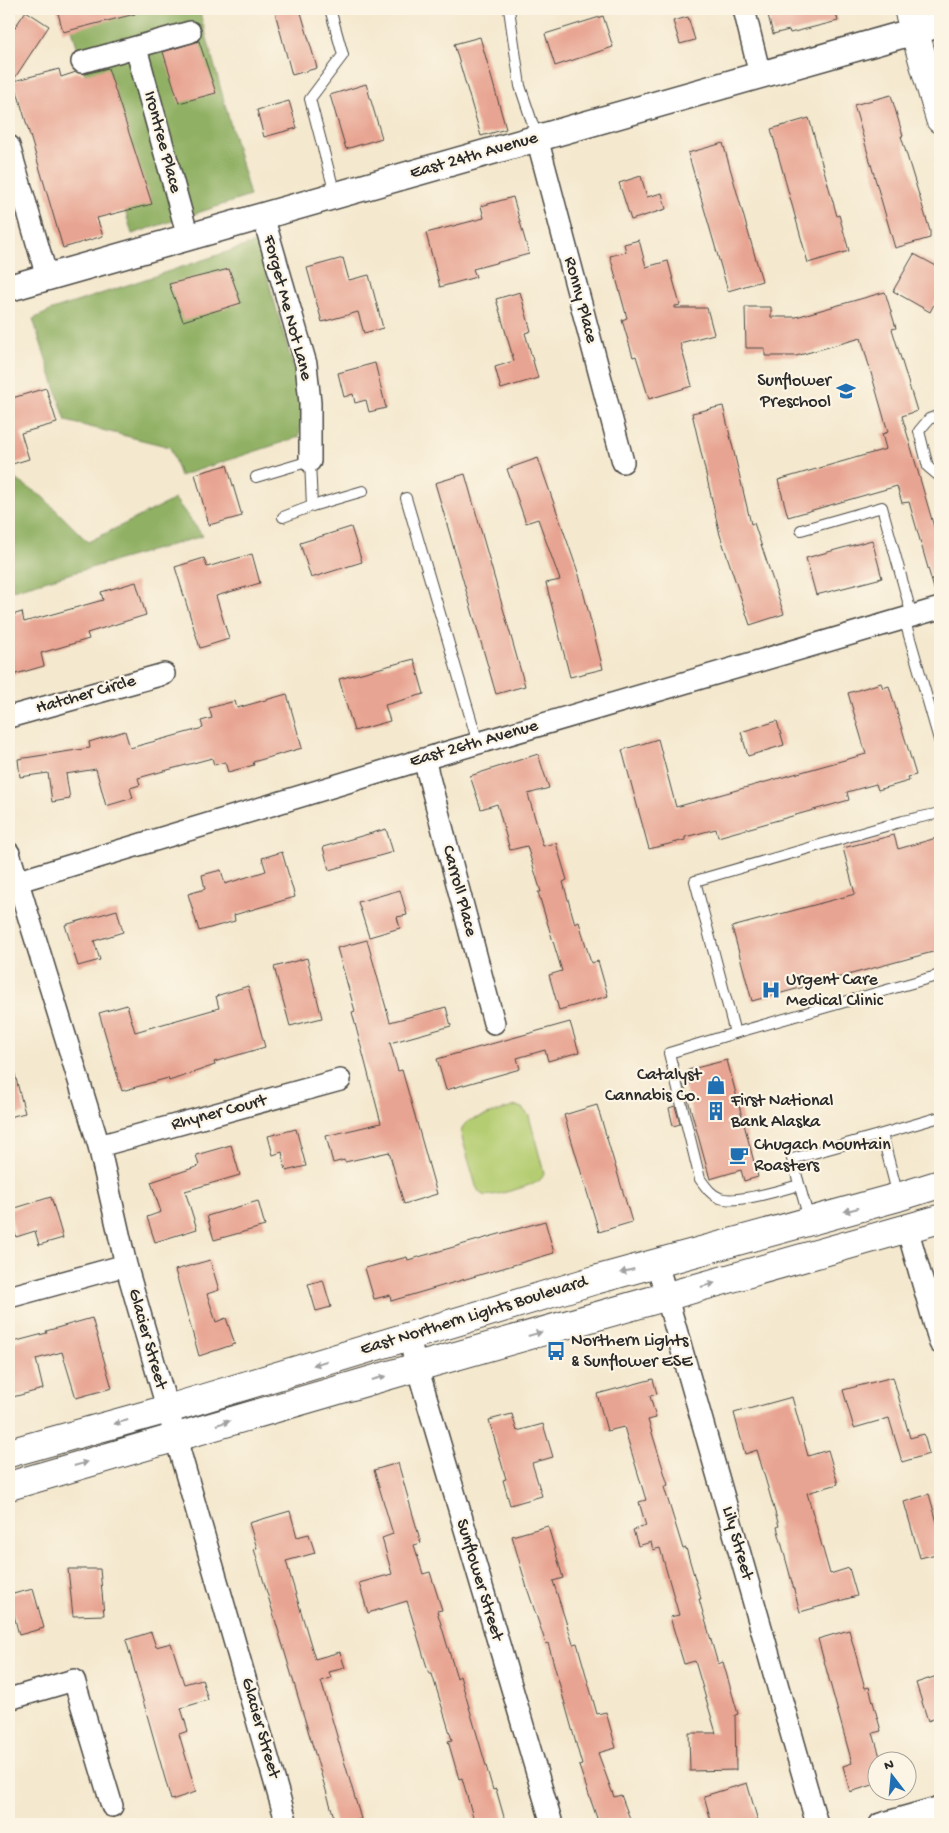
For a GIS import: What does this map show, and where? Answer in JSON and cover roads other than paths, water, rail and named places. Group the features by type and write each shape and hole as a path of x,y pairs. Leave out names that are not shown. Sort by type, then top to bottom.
{"main road":[{"path":"911,20 940,119"},
{"name":"East Northern Lights Boulevard","path":"9,1453 168,1409 657,1263 898,1198 940,1184"},
{"path":"835,1249 853,1232 878,1219 890,1210 898,1198"},
{"name":"East Northern Lights Boulevard","path":"9,1486 176,1436 940,1219"}],"street":[{"path":"744,9 760,75"},
{"name":"East 24th Avenue","path":"9,288 760,75 911,20 940,24"},
{"path":"82,62 190,32"},
{"name":"Irontree Place","path":"136,48 188,237"},
{"name":"Ronny Place","path":"537,138 623,462"},
{"path":"9,146 48,277"},
{"name":"Forget Me Not Lane","path":"263,216 306,364 310,402 310,461"},
{"name":"East 26th Avenue","path":"13,883 424,759 940,608"},
{"name":"Hatcher Circle","path":"9,717 164,674"},
{"name":"Carroll Place","path":"424,759 494,1023"},
{"name":"Glacier Street","path":"9,853 13,883 99,1146 126,1265 288,1824"},
{"name":"Rhyner Court","path":"99,1146 340,1080"},
{"path":"907,1228 932,1286 940,1343"},
{"name":"Lily Street","path":"657,1263 817,1824"},
{"path":"9,1297 126,1265"},
{"name":"Sunflower Street","path":"408,1336 552,1824"},
{"path":"9,1699 74,1680 112,1806"},
{"path":"880,1824 940,1807"}],"lane":[{"path":"330,9 343,55 310,99 335,195"},
{"path":"509,9 520,86 537,138"},
{"path":"940,415 929,419 919,431 928,467 940,477"},
{"path":"256,477 310,461 312,506"},
{"path":"283,517 363,491"},
{"path":"406,498 478,743"},
{"path":"801,530 882,507 940,743"},
{"path":"735,1033 695,881 902,821 940,813"},
{"path":"799,1185 738,1200 721,1199 711,1193 700,1179 668,1053 940,975"},
{"path":"810,1221 792,1160 940,1118"},
{"path":"882,1134 898,1198"}],"place":[{"name":"Sunflower Preschool","path":"846,391"},
{"name":"Urgent Care Medical Clinic","path":"771,990"},
{"name":"Catalyst Cannabis Co.","path":"716,1085"},
{"name":"First National Bank Alaska","path":"716,1111"},
{"name":"Chugach Mountain Roasters","path":"739,1155"},
{"name":"Northern Lights & Sunflower ESE","path":"556,1351"}]}
